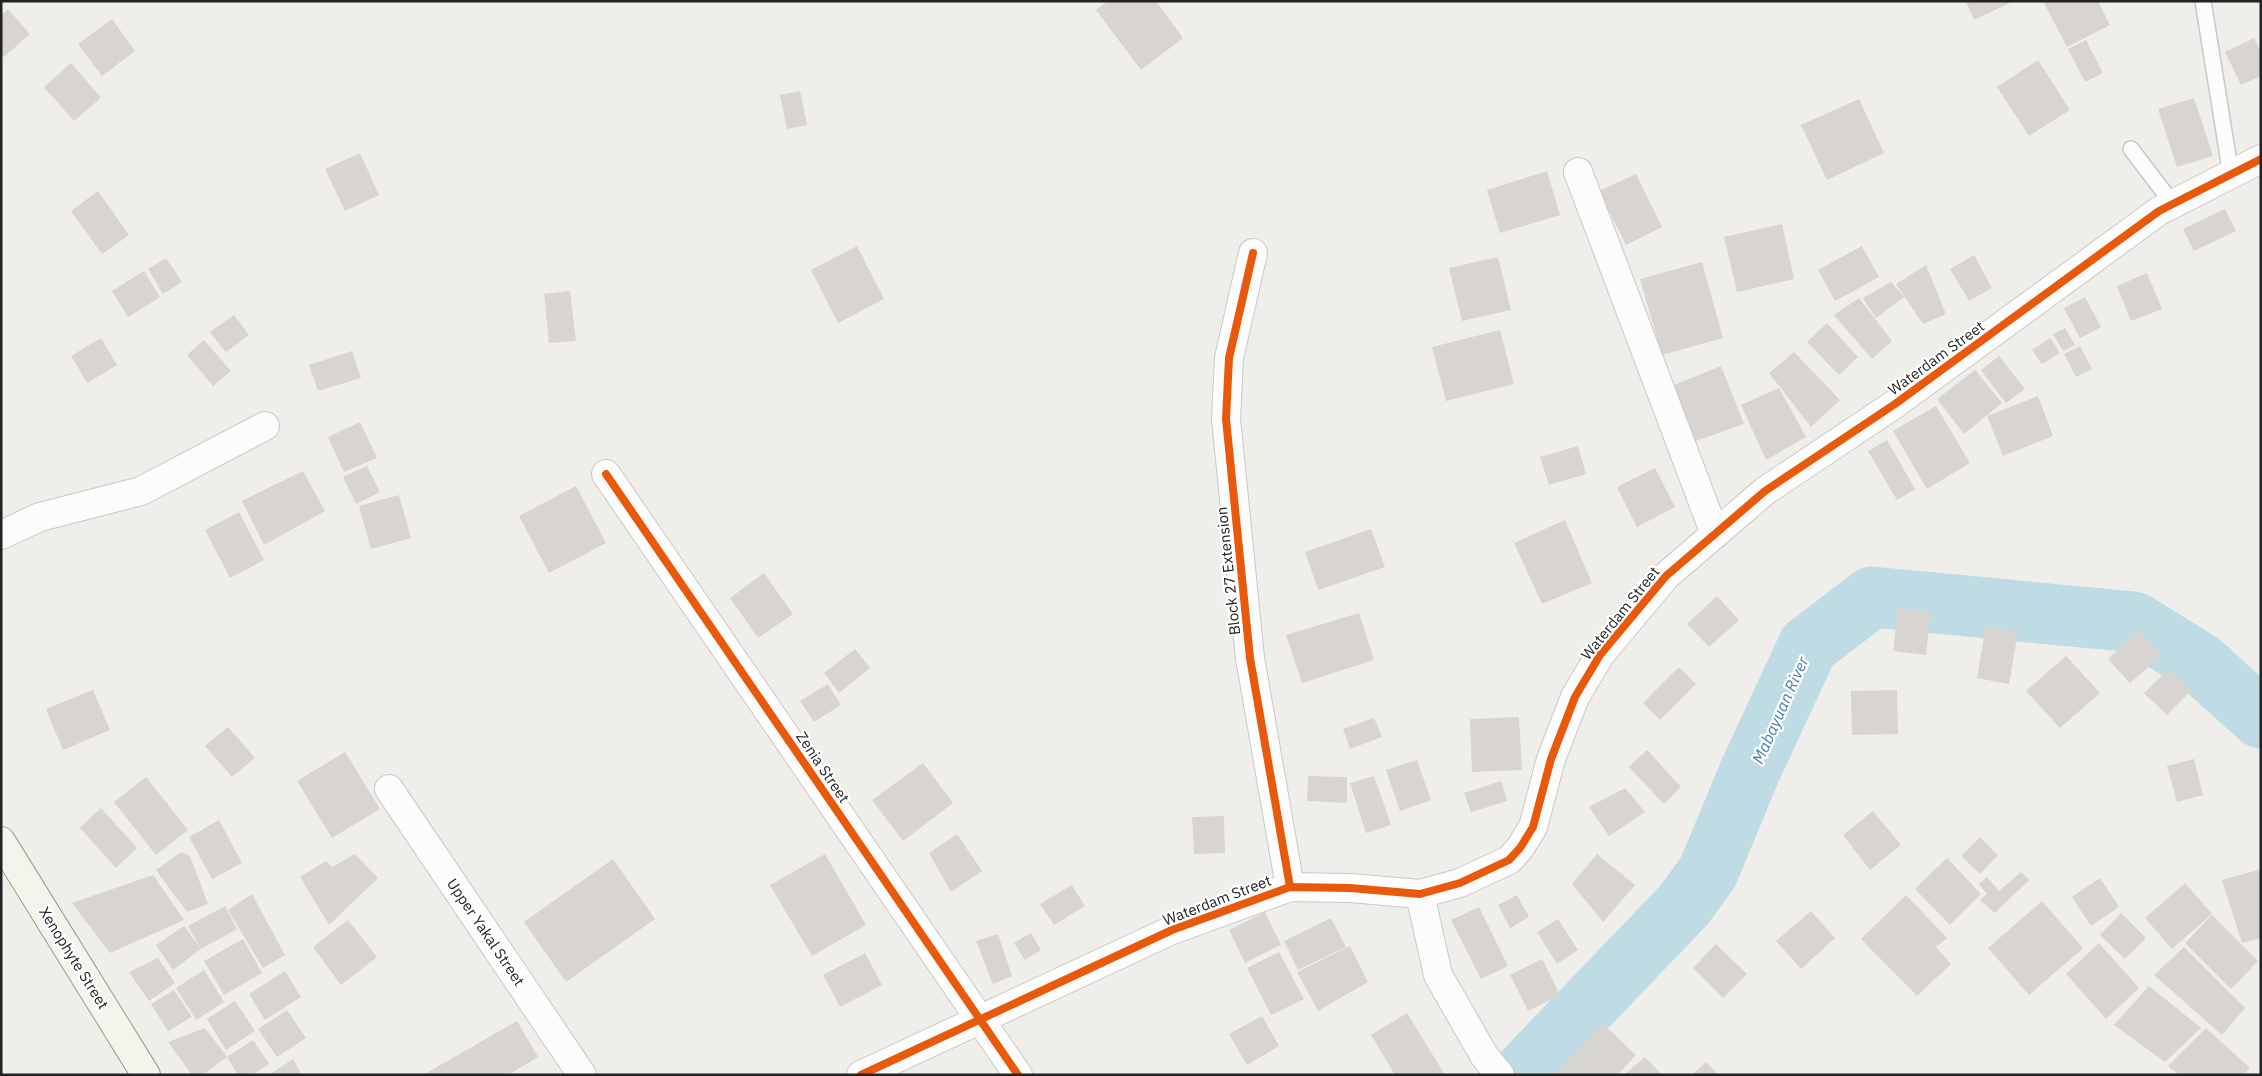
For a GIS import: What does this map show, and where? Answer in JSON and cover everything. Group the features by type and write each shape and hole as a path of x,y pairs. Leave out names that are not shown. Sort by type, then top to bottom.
{"street":[{"name":"Waterdam Street","path":"861,1075 1172,930 1290,887 1350,888 1420,894 1460,883 1509,860 1520,848 1533,827 1550,759 1575,697 1600,655 1666,576 1765,491 1895,404 2159,212 2261,159"},
{"path":"1578,172 1716,534"},
{"name":"Block 27 Extension","path":"1254,253 1229,358 1226,419 1250,658 1290,887"},
{"path":"1,535 40,517 141,491 265,426"},
{"name":"Zenia Street","path":"606,474 979,1021 1018,1075"},
{"name":"Upper Yakal Street","path":"389,789 582,1075"},
{"name":"Xenophyte Street","path":"1,841 146,1075"},
{"path":"1420,894 1438,975 1492,1066"}],"lane":[{"path":"2203,1 2231,175"},
{"path":"2131,149 2173,204"}],"building":[{"path":"1108,1 1156,1 1183,38 1141,70 1096,10"},
{"path":"1966,1 2014,1 1974,20"},
{"path":"2043,1 2098,1 2110,25 2067,47"},
{"path":"8,9 30,34 4,57 1,54 1,15"},
{"path":"112,19 135,51 102,76 78,44"},
{"path":"2254,38 2261,52 2261,76 2241,85 2225,52"},
{"path":"2086,40 2103,73 2085,82 2068,49"},
{"path":"2038,60 2070,110 2029,136 1997,87"},
{"path":"71,63 101,98 74,121 44,87"},
{"path":"800,91 807,125 787,129 780,95"},
{"path":"2194,98 2213,156 2177,167 2158,109"},
{"path":"1859,99 1884,153 1827,180 1801,125"},
{"path":"360,153 379,195 345,211 325,169"},
{"path":"1547,171 1560,215 1500,233 1487,190"},
{"path":"1636,174 1662,227 1626,245 1599,191"},
{"path":"98,191 129,235 102,254 71,211"},
{"path":"2225,209 2236,231 2194,251 2183,229"},
{"path":"1782,224 1794,279 1737,292 1724,237"},
{"path":"857,246 884,299 838,323 811,270"},
{"path":"1862,246 1879,277 1835,301 1818,270"},
{"path":"1974,255 1992,288 1969,301 1950,269"},
{"path":"1498,257 1511,310 1462,321 1449,268"},
{"path":"166,258 182,282 163,294 148,269"},
{"path":"1702,262 1723,338 1662,355 1640,279"},
{"path":"1926,265 1946,314 1923,324 1896,284"},
{"path":"144,271 160,297 128,317 112,291"},
{"path":"2147,273 2162,309 2131,321 2117,286"},
{"path":"1891,282 1904,297 1876,318 1863,298"},
{"path":"570,291 576,341 549,343 544,294"},
{"path":"2085,297 2101,327 2080,338 2064,308"},
{"path":"1859,298 1892,341 1872,359 1834,315"},
{"path":"234,315 249,335 226,352 210,332"},
{"path":"1827,323 1858,357 1839,375 1807,342"},
{"path":"2065,328 2075,345 2063,351 2053,334"},
{"path":"1500,330 1514,384 1446,401 1432,347"},
{"path":"101,338 117,365 87,383 71,356"},
{"path":"2050,338 2060,353 2042,364 2032,350"},
{"path":"204,340 231,371 213,386 187,355"},
{"path":"2080,346 2092,369 2076,377 2064,354"},
{"path":"352,351 361,378 318,391 309,365"},
{"path":"1794,352 1840,400 1811,427 1769,373"},
{"path":"1999,356 2025,389 2006,403 1981,370"},
{"path":"1721,366 1744,424 1690,443 1674,385"},
{"path":"1975,370 2002,403 1964,434 1937,399"},
{"path":"1779,388 1806,437 1766,460 1741,405"},
{"path":"2038,396 2053,436 2003,456 1987,416"},
{"path":"1936,406 1970,463 1927,489 1893,431"},
{"path":"360,422 377,458 344,472 328,437"},
{"path":"1887,440 1915,489 1897,500 1868,451"},
{"path":"1578,446 1586,474 1549,485 1540,457"},
{"path":"367,466 380,492 356,504 343,477"},
{"path":"1655,468 1675,507 1637,527 1617,487"},
{"path":"303,471 325,511 264,545 242,501"},
{"path":"576,486 606,543 549,573 519,516"},
{"path":"399,495 411,538 371,549 359,506"},
{"path":"239,512 264,560 230,578 205,530"},
{"path":"1565,520 1592,583 1542,604 1514,543"},
{"path":"1371,529 1385,567 1318,590 1305,552"},
{"path":"764,573 793,614 758,638 730,598"},
{"path":"1717,596 1739,620 1709,647 1687,624"},
{"path":"1898,608 1931,612 1926,655 1893,651"},
{"path":"1359,613 1374,660 1302,683 1286,635"},
{"path":"1986,626 2018,632 2009,684 1977,678"},
{"path":"2139,630 2162,655 2130,683 2108,659"},
{"path":"855,649 870,668 839,693 824,673"},
{"path":"2066,656 2100,693 2060,728 2026,691"},
{"path":"1679,667 1696,684 1660,720 1643,703"},
{"path":"2170,668 2191,691 2167,715 2144,693"},
{"path":"828,684 841,705 814,722 800,701"},
{"path":"93,690 110,730 63,750 46,709"},
{"path":"1897,690 1898,734 1852,735 1851,691"},
{"path":"1519,717 1522,770 1472,772 1470,719"},
{"path":"1374,718 1382,737 1350,749 1343,729"},
{"path":"228,727 255,758 232,777 205,746"},
{"path":"1647,750 1681,787 1664,804 1629,767"},
{"path":"345,752 380,809 332,838 297,781"},
{"path":"2194,759 2203,795 2177,802 2167,766"},
{"path":"1417,760 1431,800 1400,811 1386,770"},
{"path":"923,763 953,803 903,841 872,800"},
{"path":"1308,776 1347,777 1347,803 1307,801"},
{"path":"1374,776 1391,825 1366,833 1350,783"},
{"path":"146,777 188,830 156,855 114,802"},
{"path":"1501,781 1507,801 1471,812 1464,793"},
{"path":"1625,788 1645,812 1609,836 1589,807"},
{"path":"101,808 137,848 116,868 80,828"},
{"path":"1873,811 1901,845 1870,870 1843,835"},
{"path":"1224,816 1225,853 1194,854 1192,817"},
{"path":"219,820 242,863 212,879 189,837"},
{"path":"957,834 982,871 951,892 929,853"},
{"path":"1980,837 1998,855 1980,874 1961,856"},
{"path":"181,852 190,856 208,904 187,912 156,870"},
{"path":"355,854 378,878 329,925 300,877 326,861 332,867"},
{"path":"825,854 866,925 812,956 770,885"},
{"path":"1597,854 1635,885 1603,922 1572,884"},
{"path":"1947,858 1981,894 1950,925 1915,889"},
{"path":"613,859 655,919 566,982 524,922"},
{"path":"2261,869 2261,938 2242,943 2222,880"},
{"path":"2021,872 2029,880 1995,913 1980,900 1987,894 1979,884 1987,877 1999,891"},
{"path":"153,875 184,920 110,953 72,903"},
{"path":"2100,878 2119,907 2091,926 2072,897"},
{"path":"2185,883 2212,914 2172,949 2145,918"},
{"path":"1072,885 1085,906 1054,925 1040,904"},
{"path":"252,894 285,955 263,968 228,910"},
{"path":"1517,895 1529,917 1510,928 1498,905"},
{"path":"1906,895 1947,938 1936,947 1951,964 1917,996 1861,939"},
{"path":"2042,901 2083,948 2029,995 1988,948"},
{"path":"225,906 237,929 201,949 188,926"},
{"path":"1479,907 1508,966 1481,979 1451,920"},
{"path":"1811,911 1835,938 1801,969 1776,941"},
{"path":"1265,912 1281,945 1245,963 1229,930"},
{"path":"2121,913 2146,938 2125,959 2100,935"},
{"path":"2212,915 2258,961 2231,989 2185,943"},
{"path":"1331,918 1346,947 1298,970 1284,941"},
{"path":"1558,919 1578,950 1557,964 1537,932"},
{"path":"348,920 377,957 341,985 313,947"},
{"path":"184,926 201,949 173,970 156,945"},
{"path":"1031,933 1041,950 1025,960 1014,943"},
{"path":"998,934 1012,976 993,984 976,941"},
{"path":"243,939 262,973 224,995 204,961"},
{"path":"2099,943 2139,988 2106,1019 2066,974"},
{"path":"1716,944 1747,974 1723,998 1693,968"},
{"path":"1350,946 1368,982 1318,1011 1297,972"},
{"path":"2184,947 2245,1008 2222,1035 2154,975"},
{"path":"1279,952 1304,999 1271,1015 1247,968"},
{"path":"865,953 882,985 840,1007 823,975"},
{"path":"158,958 175,983 149,1001 129,972"},
{"path":"1542,959 1560,995 1528,1011 1510,975"},
{"path":"204,970 224,1002 196,1020 176,988"},
{"path":"285,971 301,997 265,1020 249,994"},
{"path":"2149,986 2201,1028 2165,1062 2114,1025"},
{"path":"174,990 192,1017 168,1031 151,1004"},
{"path":"235,1001 255,1031 226,1050 207,1019"},
{"path":"287,1010 306,1038 277,1057 258,1029"},
{"path":"1407,1013 1445,1075 1395,1075 1371,1035"},
{"path":"1262,1016 1279,1046 1247,1065 1229,1034"},
{"path":"517,1021 538,1057 508,1075 423,1075"},
{"path":"1603,1024 1636,1055 1617,1075 1560,1075 1557,1072"},
{"path":"205,1028 227,1057 202,1075 192,1075 168,1042"},
{"path":"2206,1028 2250,1068 2243,1075 2179,1075 2168,1066"},
{"path":"253,1040 269,1064 252,1075 238,1075 227,1057"},
{"path":"1645,1057 1662,1075 1624,1075"},
{"path":"293,1059 302,1075 269,1075"},
{"path":"1706,1062 1718,1075 1692,1075"}],"waterway":[{"name":"Mabayuan River","path":"1521,1075 1684,905 1708,872 1750,771 1808,646 1872,597 2134,622 2200,663 2261,718"}],"cycle path":[{"path":"861,1075 1172,930 1290,887 1350,888 1420,894 1460,883 1509,860 1520,848 1533,827 1551,759 1575,697 1600,655 1666,576 1765,491 1895,404 2159,211 2261,159"},
{"path":"1253,253 1229,358 1226,419 1250,658 1290,887"},
{"path":"606,474 1018,1075"}]}
